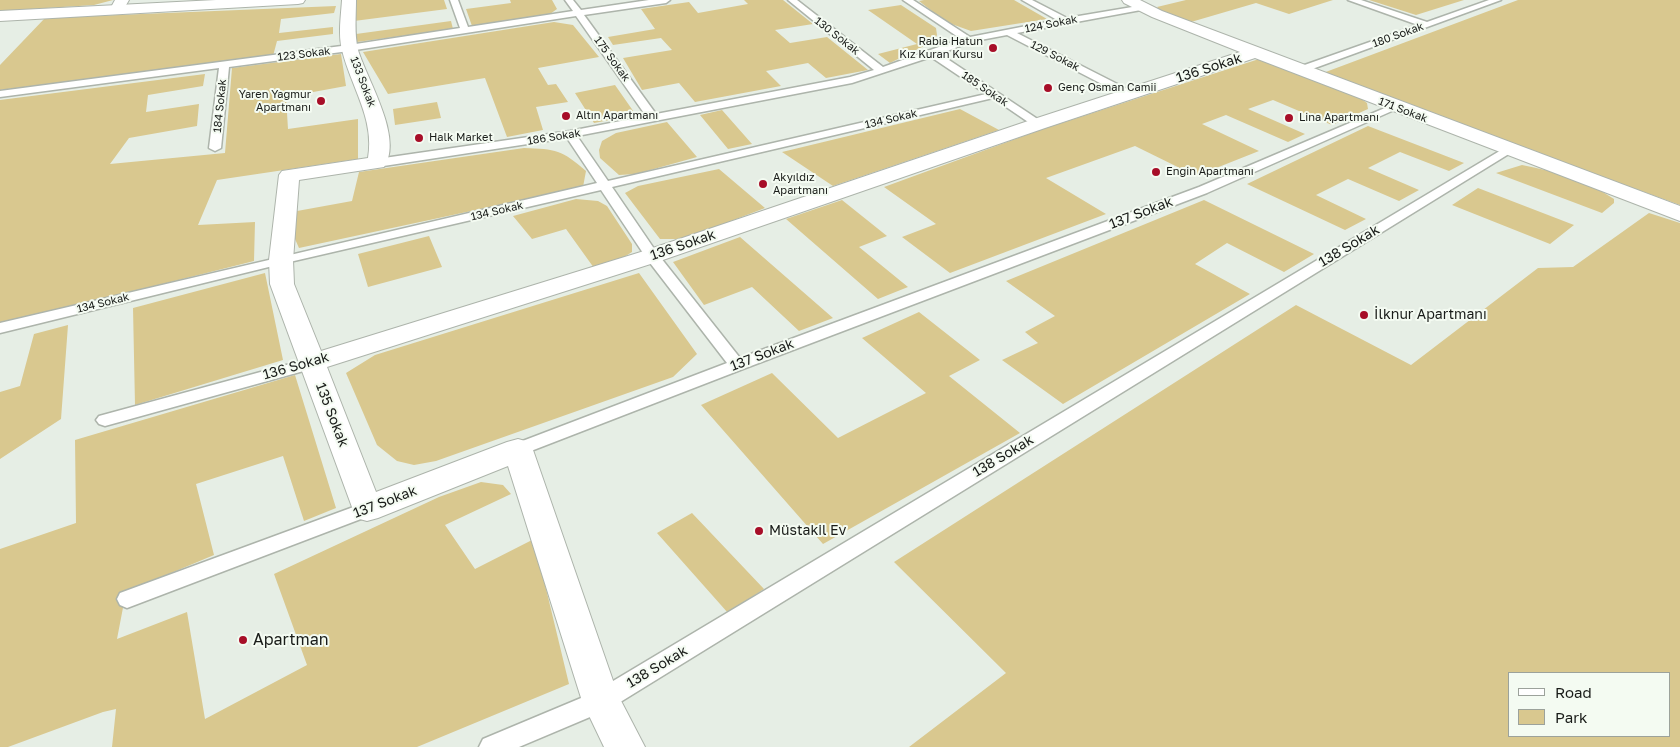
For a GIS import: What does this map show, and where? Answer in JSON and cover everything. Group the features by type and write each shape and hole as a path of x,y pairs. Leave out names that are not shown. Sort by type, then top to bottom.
{"street":[{"path":"0,16 120,4 298,0"},
{"name":"133 Sokak","path":"349,0 349,48 376,116 380,140 377,163"},
{"name":"124 Sokak","path":"1135,3 1161,2"},
{"name":"171 Sokak","path":"1135,3 1255,53 1396,108 1680,214"},
{"name":"136 Sokak","path":"312,362 652,256 1038,124 1255,53"},
{"name":"186 Sokak","path":"289,175 377,163"},
{"name":"135 Sokak","path":"289,175 281,260 282,284 368,509"},
{"path":"518,450 601,701 625,747"},
{"name":"137 Sokak","path":"368,509 518,450"}],"lane":[{"path":"454,0 465,31"},
{"name":"175 Sokak","path":"569,0 654,119"},
{"name":"123 Sokak","path":"0,94 349,48 666,0"},
{"name":"130 Sokak","path":"792,0 882,71"},
{"path":"907,0 968,40"},
{"path":"1026,0 1065,21"},
{"path":"1352,0 1427,25"},
{"name":"180 Sokak","path":"1300,70 1497,0"},
{"name":"124 Sokak","path":"932,53 968,40 1065,21 1135,3"},
{"name":"129 Sokak","path":"1007,32 1129,94"},
{"name":"186 Sokak","path":"377,163 570,134 852,80 932,53"},
{"name":"185 Sokak","path":"932,53 1038,124"},
{"name":"184 Sokak","path":"215,148 224,64"},
{"name":"134 Sokak","path":"0,328 281,260 994,95"},
{"name":"137 Sokak","path":"518,450 737,365 1203,190 1396,108"},
{"path":"570,134 652,256 737,365"},
{"name":"138 Sokak","path":"491,747 601,701 1508,150"},
{"name":"136 Sokak","path":"105,420 312,362"},
{"name":"137 Sokak","path":"127,599 368,509"}],"green space":[{"path":"0,0 113,0 94,5 0,11"},
{"path":"356,0 444,0 447,9 354,21"},
{"path":"510,0 552,0 557,9 550,14 472,26 466,9 511,3"},
{"path":"744,0 783,0 813,24 775,30 790,43 827,37 868,70 826,78 808,63 766,71 781,86 695,102 679,83 642,90 623,58 672,50 661,38 613,45 608,37 655,29 641,9 689,2 698,13 748,4"},
{"path":"1014,0 1047,19 971,31 946,22 919,1"},
{"path":"1186,0 1333,0 1289,14 1256,3 1191,22 1163,13 1157,7"},
{"path":"1369,0 1464,0 1416,15"},
{"path":"1518,0 1680,0 1680,205 1417,110 1323,73"},
{"path":"901,5 936,28 937,35 934,41 890,63 878,54 917,44 868,10"},
{"path":"336,6 334,13 281,19 279,33 333,27 333,34 277,41 273,56 0,90 0,65 45,18"},
{"path":"451,21 453,29 357,42 356,34"},
{"path":"554,22 573,25 599,57 538,68 548,85 556,84 568,102 536,107 543,130 507,137 485,78 388,94 363,52"},
{"path":"341,54 346,86 286,97 288,129 358,119 358,159 217,180 198,225 255,222 254,261 0,325 0,100 205,74 203,86 148,95 146,112 199,104 197,126 129,138 110,164 225,153 232,68"},
{"path":"1259,59 1360,98 1367,103 1368,109 1332,125 1273,100 1248,109 1305,134 1288,142 1226,115 1202,124 1259,151 1196,176 1135,146 1046,178 1106,214 950,273 902,237 936,224 884,187 1040,130"},
{"path":"615,85 636,115 594,123 575,93"},
{"path":"437,102 441,118 395,125 393,109"},
{"path":"960,109 999,130 833,186 782,152"},
{"path":"722,110 752,144 728,149 700,115"},
{"path":"667,122 697,157 636,174 619,175 600,158 599,150 602,141 616,133"},
{"path":"1368,126 1464,163 1449,171 1400,152 1368,168 1419,190 1399,201 1348,179 1316,195 1366,219 1345,230 1247,184"},
{"path":"524,148 551,150 571,159 586,171 583,187 299,248 291,230 297,211 352,201 359,172"},
{"path":"1522,165 1546,170 1581,182 1614,199 1614,203 1602,213 1496,173"},
{"path":"719,169 765,208 684,239 660,239 625,193 638,186"},
{"path":"1478,188 1574,225 1550,244 1452,205"},
{"path":"576,199 598,201 607,206 632,244 632,252 621,259 594,268 566,229 532,239 513,216"},
{"path":"842,200 887,236 859,247 908,287 878,299 786,219"},
{"path":"1204,200 1314,254 1284,272 1227,243 1195,264 1250,294 1063,404 1002,360 1038,343 1025,332 1055,316 1006,281"},
{"path":"1649,213 1680,223 1680,747 909,747 1006,673 894,562 1296,305 1411,365 1538,268 1573,267"},
{"path":"429,236 442,267 368,287 358,254"},
{"path":"740,237 833,318 799,331 752,287 704,305 673,262"},
{"path":"265,273 283,360 135,405 133,308"},
{"path":"639,273 697,354 673,377 436,461 414,465 397,461 377,445 346,373 375,355"},
{"path":"919,312 980,360 949,376 1020,433 823,544 701,405 772,373 838,438 926,393 862,338"},
{"path":"68,325 61,419 0,459 0,392 20,386 34,334"},
{"path":"295,375 336,508 304,521 283,456 196,484 214,555 126,592 117,639 187,612 205,719 307,665 274,574 439,497 481,482 503,485 511,494 445,525 475,569 534,539 569,684 417,747 112,747 116,709 8,747 0,747 0,549 76,523 75,440"},
{"path":"692,513 764,589 728,613 657,533"}],"place":[{"name":"Rabia Hatun Kız Kuran Kursu","path":"993,48"},
{"name":"Genç Osman Camii","path":"1048,88"},
{"name":"Yaren Yağmur Apartmanı","path":"321,101"},
{"name":"Altın Apartmanı","path":"566,116"},
{"name":"Lina Apartmanı","path":"1289,118"},
{"name":"Halk Market","path":"419,138"},
{"name":"Engin Apartmanı","path":"1156,172"},
{"name":"Akyıldız Apartmanı","path":"763,184"},
{"name":"İlknur Apartmanı","path":"1364,315"},
{"name":"Müstakil Ev","path":"759,531"},
{"name":"Apartman","path":"243,640"}]}
